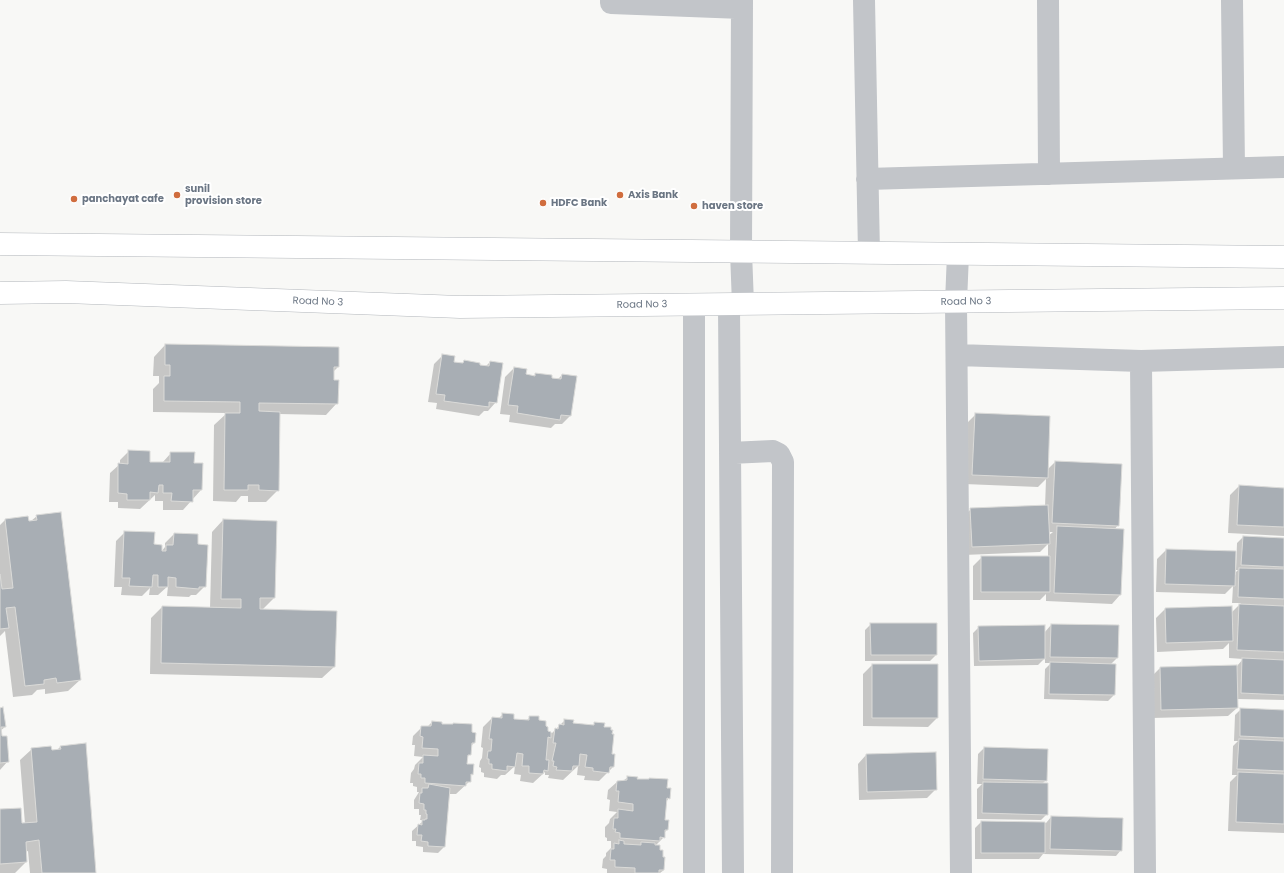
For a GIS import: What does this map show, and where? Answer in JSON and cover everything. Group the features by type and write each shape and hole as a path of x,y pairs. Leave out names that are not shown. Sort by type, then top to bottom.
{"street":[{"path":"611,0 611,3 742,4 741,252 736,304 730,453 733,873"},
{"path":"864,0 869,253"},
{"path":"1048,0 1049,174"},
{"path":"1232,0 1234,168"},
{"path":"867,179 1284,167"},
{"path":"0,244 1284,257"},
{"path":"958,254 956,302 962,873"},
{"name":"Road No 3","path":"0,293 66,292 460,307 1284,298"},
{"path":"694,305 694,873"},
{"path":"957,355 1141,361 1284,356"},
{"path":"1141,361 1145,873"},
{"path":"730,453 773,451 779,454 783,462 782,873"}],"building":[{"path":"165,344 339,347 339,367 334,367 334,380 339,380 338,404 259,403 259,411 280,412 279,491 259,490 259,485 248,485 248,490 224,490 225,413 240,413 240,402 164,401 164,376 170,376 170,365 165,365"},
{"path":"442,354 455,356 454,362 463,363 464,360 489,366 490,361 503,363 497,403 489,402 489,407 444,401 445,395 436,394"},
{"path":"514,367 527,369 526,374 535,376 535,373 552,375 552,378 561,379 562,374 577,376 571,416 561,415 560,420 517,413 518,406 508,405"},
{"path":"975,413 1050,416 1048,478 972,475"},
{"path":"128,450 150,451 150,462 170,462 170,452 195,452 194,463 203,463 202,490 193,490 193,502 171,501 172,493 163,493 163,485 159,485 158,493 150,492 150,500 127,500 127,494 118,493 118,463 128,464"},
{"path":"1055,461 1122,464 1119,526 1052,523"},
{"path":"1239,485 1284,488 1284,527 1237,525"},
{"path":"1048,505 1050,544 972,547 970,508"},
{"path":"61,512 81,680 57,683 56,678 44,680 44,684 25,686 15,607 6,608 9,628 0,629 0,574 2,589 13,588 5,519 28,516 29,521 37,520 36,515"},
{"path":"223,519 277,521 275,598 260,598 260,609 337,611 335,667 161,663 162,606 241,608 241,599 221,599"},
{"path":"1057,526 1124,529 1121,595 1054,593"},
{"path":"124,531 155,532 154,544 162,545 162,551 166,551 166,545 173,545 174,533 198,534 198,544 208,545 206,587 199,587 199,589 176,587 176,578 168,577 168,587 158,587 158,575 153,575 152,587 129,586 130,578 122,578"},
{"path":"1243,536 1284,538 1284,567 1241,565"},
{"path":"1166,549 1236,551 1235,586 1165,584"},
{"path":"981,556 1050,556 1050,592 981,592"},
{"path":"1239,568 1284,569 1284,599 1238,597"},
{"path":"1239,604 1284,606 1284,652 1237,650"},
{"path":"1232,606 1233,641 1166,643 1165,608"},
{"path":"870,623 937,623 937,655 871,655"},
{"path":"1051,624 1119,625 1118,658 1050,657"},
{"path":"1045,625 1045,659 979,661 978,626"},
{"path":"1242,658 1284,660 1284,695 1241,693"},
{"path":"1050,662 1116,664 1115,695 1049,694"},
{"path":"872,664 938,664 938,718 872,718"},
{"path":"1237,665 1238,708 1161,710 1160,667"},
{"path":"3,707 6,727 1,727 2,736 7,736 9,762 0,763 0,708"},
{"path":"1240,708 1284,710 1284,738 1240,736"},
{"path":"502,713 514,714 514,719 529,720 529,716 539,716 539,720 546,721 548,731 551,732 551,738 548,737 546,760 549,760 548,771 544,770 543,774 529,773 529,766 522,766 523,754 517,753 515,767 507,766 507,771 492,769 492,764 489,764 489,759 487,759 488,751 491,751 492,739 489,739 492,717 502,718"},
{"path":"564,719 574,720 573,723 594,725 594,722 605,723 604,727 611,727 611,730 613,730 612,734 614,734 612,754 615,754 614,767 610,767 609,773 593,771 593,768 585,767 587,755 580,754 579,766 573,766 572,771 556,770 557,767 553,766 554,761 552,761 556,743 553,743 555,728 558,729 559,724 564,725"},
{"path":"432,721 442,722 442,724 472,724 472,732 476,733 475,743 472,743 471,755 468,755 467,764 474,764 473,775 471,774 471,782 466,782 466,786 425,783 425,778 421,778 421,774 418,774 419,763 423,763 423,755 438,756 438,749 422,748 423,737 420,736 421,726 431,726"},
{"path":"1239,739 1284,741 1284,771 1237,769"},
{"path":"86,743 96,873 42,873 39,840 26,842 27,862 0,864 0,809 21,808 22,823 37,822 31,748 51,746 52,750 61,749 60,746"},
{"path":"984,747 1048,749 1047,781 983,779"},
{"path":"936,752 937,790 867,792 866,754"},
{"path":"1238,772 1284,774 1284,824 1236,822"},
{"path":"627,776 638,777 637,779 668,779 667,788 671,788 670,799 667,798 665,820 669,820 668,830 665,830 665,838 660,837 660,841 620,838 620,833 615,832 616,829 613,829 614,818 618,818 618,809 633,811 633,804 618,802 619,791 616,791 617,781 627,780"},
{"path":"983,782 1048,783 1048,815 982,813"},
{"path":"429,784 450,788 445,847 428,846 428,842 421,841 422,835 417,835 418,824 422,825 422,820 427,819 424,804 419,803 420,793 422,793 422,788 428,788"},
{"path":"1051,816 1123,818 1122,851 1050,849"},
{"path":"981,821 1045,822 1045,853 981,853"},
{"path":"619,840 624,841 624,844 641,845 641,842 660,845 660,850 663,850 663,857 665,857 664,870 659,870 659,873 635,873 635,868 615,867 615,860 610,860 611,849 614,849 614,843 619,844"}],"place":[{"name":"sunil provision store","path":"177,195"},
{"name":"Axis Bank","path":"620,195"},
{"name":"panchayat cafe","path":"74,199"},
{"name":"HDFC Bank","path":"543,203"},
{"name":"haven store","path":"694,206"}]}
